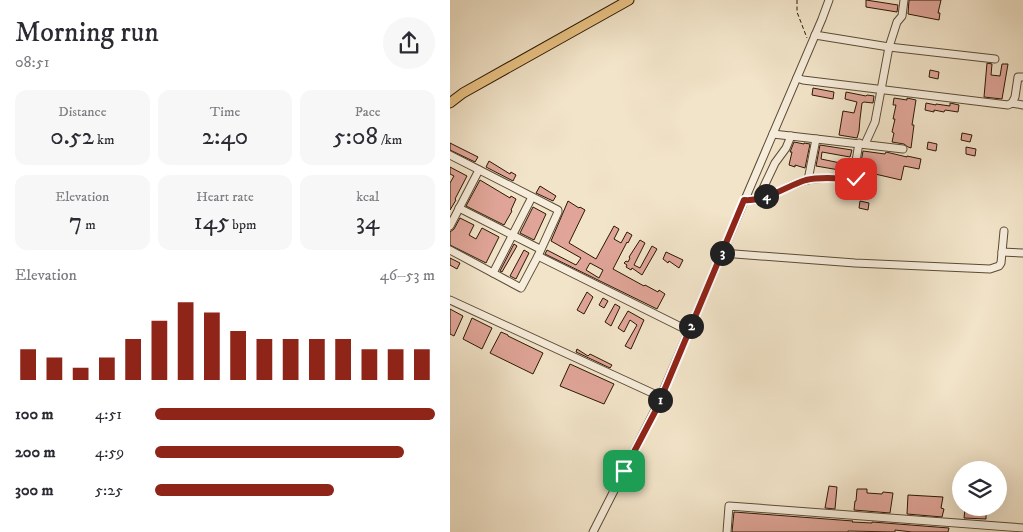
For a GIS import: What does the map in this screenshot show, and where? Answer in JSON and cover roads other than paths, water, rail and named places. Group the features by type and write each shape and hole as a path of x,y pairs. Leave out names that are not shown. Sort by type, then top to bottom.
{"main road":[{"path":"450,102 471,88 629,0"}],"street":[{"path":"593,532 656,410 815,35 828,0"},
{"path":"844,179 852,173 862,143 875,122 889,47 897,22 902,16 904,0"},
{"path":"815,35 889,47 995,59"},
{"path":"1012,103 1015,97 1018,77 1023,77"},
{"path":"796,78 881,90 1008,105 1012,103 1023,105"},
{"path":"773,134 903,148"},
{"path":"758,199 775,163 786,148 791,136"},
{"path":"808,180 816,139"},
{"path":"450,155 558,211 558,215 521,288 450,250"},
{"path":"451,222 479,170"},
{"path":"744,200 750,201 772,195 808,180 819,178 870,178"},
{"path":"493,273 532,197"},
{"path":"459,208 689,331"},
{"path":"722,253 855,264 990,269 1001,264 1004,231"},
{"path":"1002,252 1023,253"},
{"path":"450,300 661,398"},
{"path":"727,532 729,506 1023,528"},
{"path":"959,523 959,532"}]}
